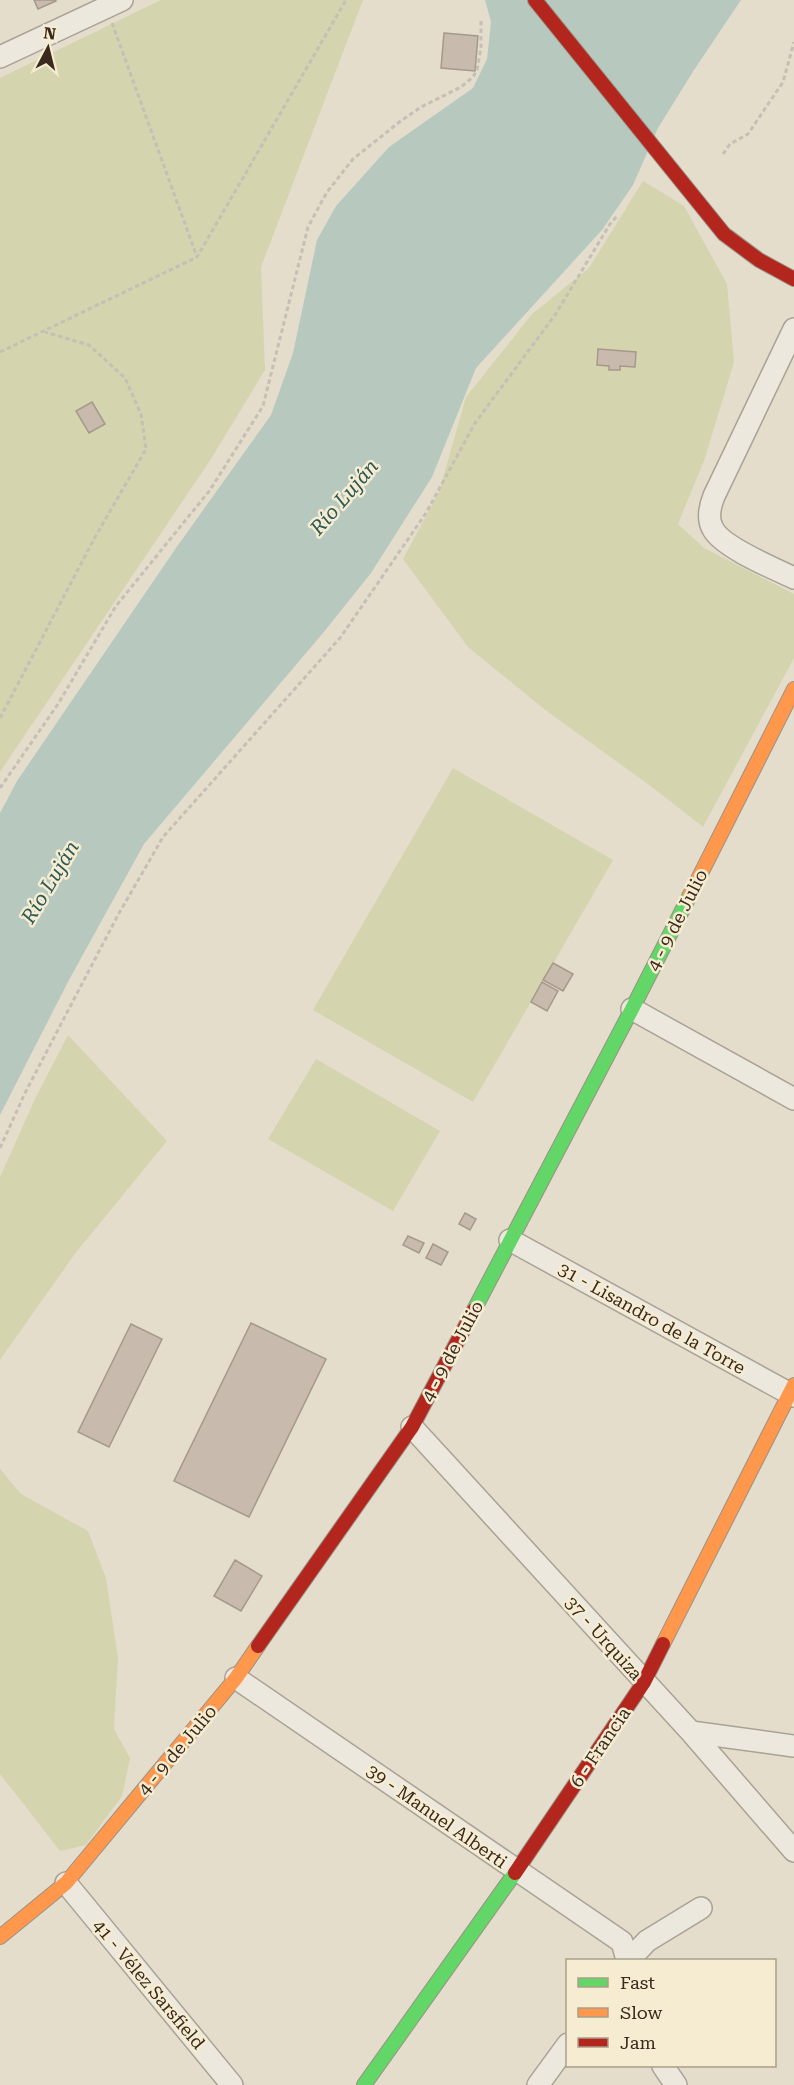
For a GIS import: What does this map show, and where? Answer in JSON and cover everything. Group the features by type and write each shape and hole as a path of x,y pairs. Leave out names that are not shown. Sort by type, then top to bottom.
{"street":[{"path":"535,0 724,234 740,247 794,279"},
{"path":"0,57 111,2"},
{"path":"794,329 714,496 710,516 712,529 732,547 794,578"},
{"name":"4 - 9 de Julio","path":"0,1937 66,1883 236,1678 412,1427 632,1009 794,689"},
{"path":"632,1009 794,1099"},
{"name":"31 - Lisandro de la Torre","path":"510,1240 792,1391"},
{"name":"6 - Francia","path":"364,2085 517,1871 644,1682 792,1391"},
{"name":"37 - Urquiza","path":"412,1427 691,1732 794,1851"},
{"name":"39 - Manuel Alberti","path":"236,1678 622,1941 628,1959"},
{"path":"691,1732 794,1746"},
{"name":"41 - Vélez Sarsfield","path":"66,1883 232,2085"},
{"path":"629,1959 647,1941 701,1908"},
{"path":"538,2085 566,2045"},
{"path":"664,2067 676,2085"}],"path":[{"path":"0,352 197,257 346,0"},
{"path":"111,2 197,257"},
{"path":"0,788 58,704 116,606 210,490 263,406 308,227 327,192 353,159 402,120 421,107 461,87 472,77 477,70 481,47 481,19"},
{"path":"723,154 730,144 748,134 783,82 794,42"},
{"path":"0,1148 24,1093 118,915 163,837 340,638 426,513 475,423 555,315 617,216"},
{"path":"0,718 94,539 146,449 141,414 125,378 89,345 44,331"}],"green space":[{"path":"161,0 363,0 261,267 265,370 209,462 0,772 0,78"},
{"path":"643,181 684,206 727,284 734,362 705,458 678,524 704,548 794,594 794,658 703,827 548,712 468,647 403,559 439,492 466,397 532,314 589,268"},
{"path":"453,768 613,860 473,1102 313,1010"},
{"path":"68,1035 167,1141 74,1255 0,1360 0,1177 35,1099"},
{"path":"316,1059 440,1131 393,1211 268,1139"},
{"path":"0,1469 21,1494 88,1531 106,1578 118,1658 114,1729 130,1758 122,1796 86,1845 60,1851 0,1774"}],"water":[{"name":"Río Luján","path":"485,0 741,0 658,128 633,185 602,230 476,368 432,477 371,573 144,844 69,980 0,1115 0,813 17,781 176,548 271,415 293,353 317,240 336,206 389,147 473,88 487,59 491,22"}],"building":[{"path":"34,0 55,0 56,1 38,9"},
{"path":"444,33 478,36 475,71 441,68"},
{"path":"598,349 636,352 635,367 620,366 620,370 609,370 609,366 597,365"},
{"path":"92,402 105,424 89,433 76,411"},
{"path":"553,963 573,974 563,991 543,980"},
{"path":"542,982 558,991 547,1011 531,1002"},
{"path":"465,1213 476,1219 470,1230 459,1224"},
{"path":"408,1236 424,1243 419,1253 403,1245"},
{"path":"433,1244 448,1252 441,1265 426,1258"},
{"path":"251,1323 326,1359 249,1517 174,1481"},
{"path":"131,1324 162,1339 109,1447 78,1432"},
{"path":"235,1560 262,1576 241,1611 214,1596"}],"traffic: fast":[{"path":"474,1310 690,895"},
{"path":"364,2085 515,1873"}],"traffic: slow":[{"path":"690,895 794,689"},
{"path":"663,1644 794,1385"},
{"path":"0,1937 66,1883 236,1678 258,1646"}],"traffic: jam":[{"path":"535,0 724,234 759,260 794,279"},
{"path":"258,1646 412,1427 474,1310"},
{"path":"515,1873 644,1682 663,1644"}]}
